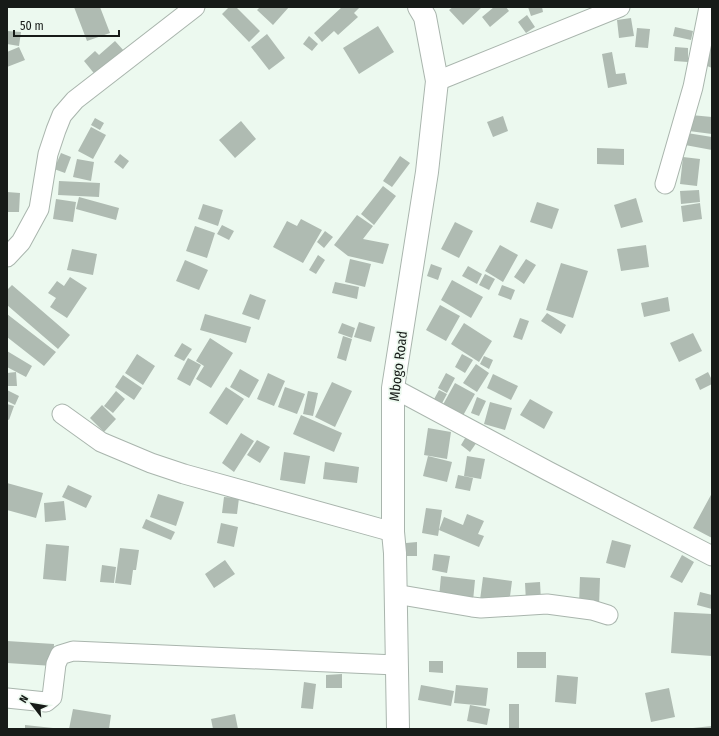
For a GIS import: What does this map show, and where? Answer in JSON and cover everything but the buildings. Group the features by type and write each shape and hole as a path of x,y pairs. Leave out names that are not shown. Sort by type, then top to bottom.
{"main road":[{"name":"Mbogo Road","path":"398,729 393,532 393,388 427,172 437,81 425,17 419,7"}],"street":[{"path":"7,257 14,242 39,209 48,154 58,122 62,115 75,100 195,7"},
{"path":"437,81 620,7"},
{"path":"665,184 693,87 709,7"},
{"path":"393,388 548,471 712,556"},
{"path":"62,414 101,442 152,463 184,474 393,532"},
{"path":"395,594 472,608 548,604 592,610 608,615"},
{"path":"7,698 46,702 52,697 56,664 60,655 73,651 396,665"}]}
